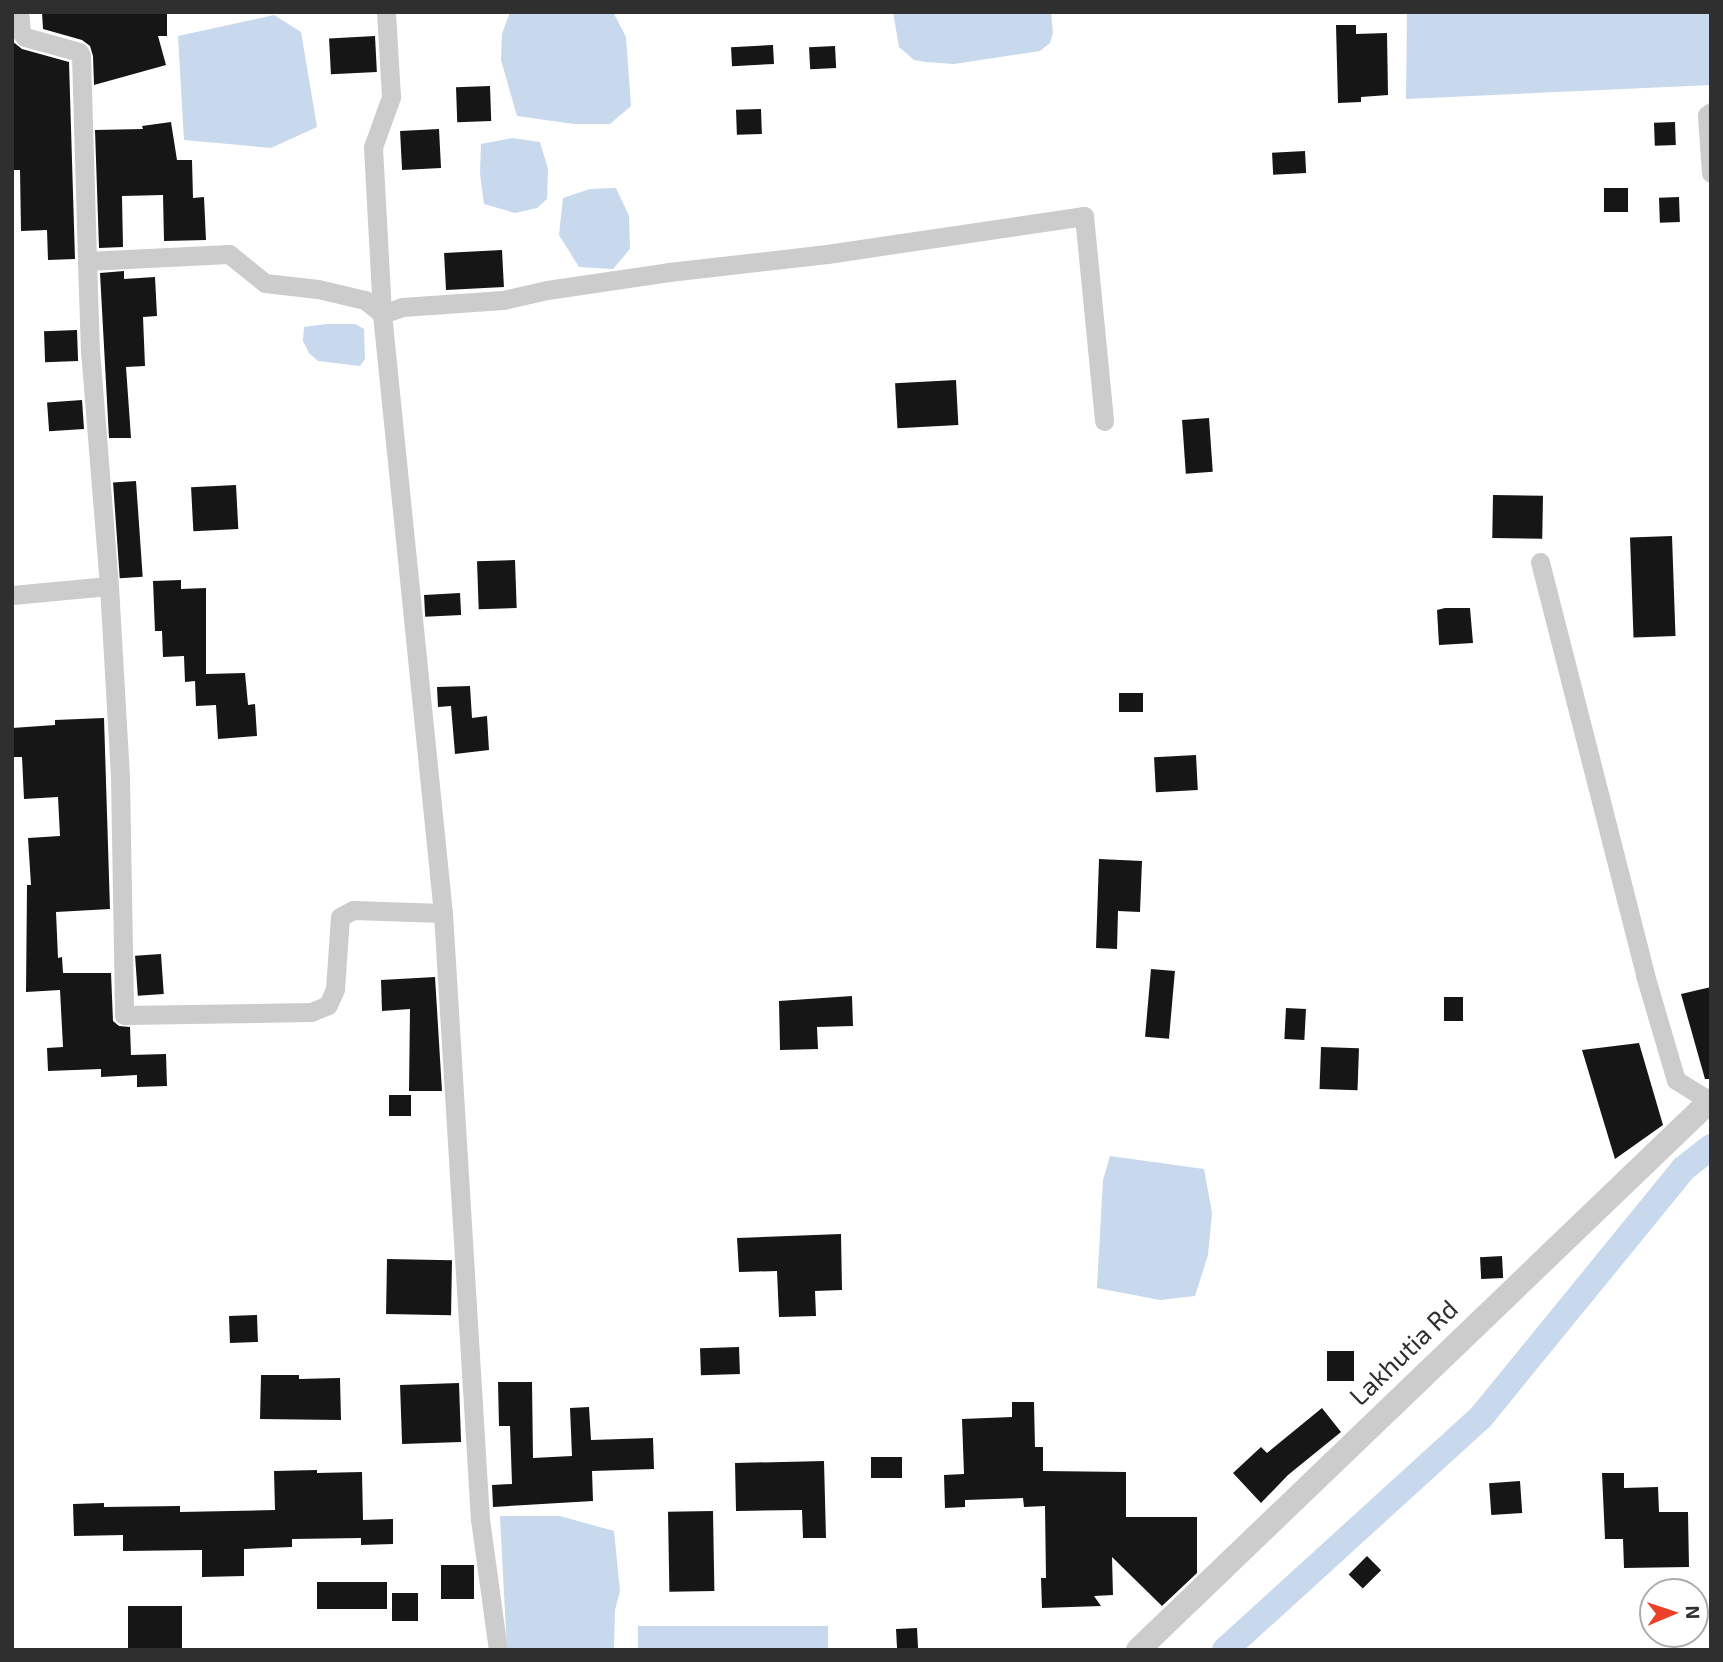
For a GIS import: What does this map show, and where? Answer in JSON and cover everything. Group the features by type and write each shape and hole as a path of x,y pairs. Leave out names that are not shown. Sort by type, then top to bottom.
{"street":[{"path":"19,12 21,32 25,37 79,52 81,56 90,352 109,586 120,778 124,1015 311,1012 328,1005 335,989 340,917 353,910 443,913"},
{"path":"386,12 391,97 373,147 382,314 443,913 480,1520 498,1650"},
{"path":"1711,112 1707,115 1711,173"},
{"path":"382,314 402,307 503,300 547,290 669,272 827,254 1084,216 1104,421"},
{"path":"86,261 229,254 265,284 318,289 365,300 382,314"},
{"path":"1540,562 1645,975 1676,1080 1710,1101"},
{"path":"12,595 109,586"},
{"name":"Lakhutia Rd","path":"1138,1650 1710,1101"}],"water":[{"path":"510,12 613,12 626,37 631,106 610,124 574,124 517,116 501,60 502,34"},
{"path":"893,12 1051,12 1053,33 1050,43 1040,51 954,64 926,62 914,60 899,47"},
{"path":"1407,12 1711,12 1711,85 1406,99"},
{"path":"274,15 301,32 317,127 271,148 184,140 178,36"},
{"path":"512,138 540,142 548,169 547,199 537,208 515,213 484,204 480,174 481,144"},
{"path":"616,188 629,216 630,249 613,269 579,267 559,235 563,198 590,189"},
{"path":"355,324 364,329 365,359 360,366 318,361 309,353 303,341 304,327"},
{"path":"1110,1156 1204,1169 1212,1213 1208,1255 1195,1296 1160,1300 1097,1288 1103,1180"},
{"path":"500,1516 560,1516 614,1531 620,1591 615,1610 614,1650 507,1650"},
{"path":"638,1626 828,1626 828,1650 638,1650"}],"building":[{"path":"42,12 167,12 167,36 158,36 166,65 94,85 90,46 82,40 43,29"},
{"path":"1336,25 1356,25 1356,34 1387,33 1388,95 1361,97 1361,102 1338,103"},
{"path":"375,36 377,72 331,74 329,38"},
{"path":"12,41 22,49 69,62 75,259 48,260 47,230 21,231 20,170 12,170"},
{"path":"773,45 774,64 732,66 731,47"},
{"path":"835,46 836,68 810,69 809,47"},
{"path":"490,86 491,121 457,122 456,87"},
{"path":"761,109 762,134 737,135 736,110"},
{"path":"171,122 177,160 192,160 193,198 204,197 206,240 164,241 163,195 122,196 123,247 99,248 95,130 143,129 142,126"},
{"path":"1675,122 1676,145 1655,146 1654,123"},
{"path":"439,129 441,168 402,170 400,131"},
{"path":"1305,151 1306,173 1273,175 1272,153"},
{"path":"1604,188 1628,188 1628,212 1604,212"},
{"path":"1679,197 1680,222 1660,223 1659,198"},
{"path":"502,250 504,287 446,290 444,253"},
{"path":"124,271 124,279 155,277 157,316 143,317 145,366 126,367 131,438 109,438 100,273"},
{"path":"77,330 78,361 45,362 44,331"},
{"path":"956,380 958,425 897,428 895,383"},
{"path":"82,400 84,429 49,431 47,402"},
{"path":"1209,418 1213,472 1186,474 1182,420"},
{"path":"136,481 143,577 120,578 113,483"},
{"path":"236,485 238,529 193,531 191,487"},
{"path":"1493,495 1543,496 1542,539 1492,538"},
{"path":"1672,536 1675,636 1634,637 1630,537"},
{"path":"515,560 517,608 479,609 477,561"},
{"path":"181,580 181,589 206,588 206,674 245,673 248,705 255,704 257,736 218,739 216,705 196,706 195,681 185,682 184,656 163,657 162,631 155,631 153,581"},
{"path":"460,593 461,615 425,617 424,595"},
{"path":"1470,608 1473,643 1439,645 1437,610"},
{"path":"470,686 472,718 487,716 489,750 455,754 451,706 438,707 437,687"},
{"path":"1119,693 1143,693 1143,712 1119,712"},
{"path":"104,718 110,909 56,912 58,958 62,957 63,973 111,973 113,1021 119,1026 130,1027 131,1055 166,1054 167,1086 137,1087 137,1075 101,1077 101,1069 48,1071 47,1048 63,1047 60,990 26,992 27,885 31,885 28,838 60,836 58,797 24,799 22,757 12,757 12,728 55,725 55,720"},
{"path":"1196,755 1198,790 1156,792 1154,757"},
{"path":"1099,859 1142,861 1140,912 1118,911 1117,949 1096,948"},
{"path":"161,954 164,994 138,996 135,956"},
{"path":"1151,969 1175,971 1169,1039 1145,1037"},
{"path":"435,977 442,1091 409,1091 410,1009 382,1011 381,980"},
{"path":"1711,987 1711,1079 1705,1079 1681,994"},
{"path":"852,996 853,1026 817,1027 818,1049 780,1050 779,1001"},
{"path":"1444,997 1463,997 1463,1021 1444,1021"},
{"path":"1286,1008 1306,1009 1304,1040 1284,1039"},
{"path":"1639,1043 1663,1125 1615,1159 1582,1050"},
{"path":"1321,1047 1359,1048 1358,1090 1320,1089"},
{"path":"389,1095 411,1095 411,1116 389,1116"},
{"path":"841,1234 842,1290 815,1291 816,1316 779,1317 777,1271 739,1272 737,1238"},
{"path":"1502,1256 1503,1278 1481,1279 1480,1257"},
{"path":"387,1259 452,1260 451,1315 386,1314"},
{"path":"257,1315 258,1342 230,1343 229,1316"},
{"path":"739,1347 740,1374 701,1375 700,1348"},
{"path":"1327,1351 1354,1351 1354,1381 1327,1381"},
{"path":"261,1375 299,1375 299,1379 340,1378 341,1420 260,1419"},
{"path":"498,1382 532,1382 533,1458 572,1456 570,1408 589,1407 591,1440 653,1438 654,1469 592,1471 593,1501 493,1507 492,1485 512,1484 510,1426 499,1426"},
{"path":"459,1383 461,1442 402,1444 400,1385"},
{"path":"1012,1402 1034,1402 1035,1447 1043,1447 1043,1471 1126,1472 1126,1517 1197,1517 1197,1573 1162,1606 1112,1557 1113,1595 1094,1596 1101,1606 1042,1608 1041,1578 1046,1578 1045,1506 1024,1507 1023,1498 965,1500 965,1507 945,1508 944,1475 964,1474 962,1419 1012,1417"},
{"path":"1322,1408 1341,1432 1288,1475 1261,1503 1233,1473 1261,1447 1267,1453"},
{"path":"871,1457 902,1457 902,1478 871,1478"},
{"path":"824,1461 826,1538 803,1538 802,1510 736,1511 735,1463"},
{"path":"317,1470 317,1473 362,1472 363,1520 393,1519 393,1544 361,1545 361,1538 292,1539 292,1547 244,1549 244,1576 202,1577 202,1550 123,1551 123,1535 74,1536 73,1504 104,1503 104,1507 180,1506 180,1512 275,1510 274,1471"},
{"path":"1602,1473 1624,1473 1624,1488 1658,1487 1659,1512 1688,1512 1689,1567 1624,1568 1623,1539 1605,1539"},
{"path":"1520,1481 1522,1513 1491,1515 1489,1483"},
{"path":"713,1511 714,1591 669,1592 668,1512"},
{"path":"1367,1556 1381,1570 1363,1589 1349,1574"},
{"path":"441,1565 474,1565 474,1599 441,1599"},
{"path":"317,1582 387,1582 387,1609 317,1609"},
{"path":"392,1593 418,1593 418,1621 392,1621"},
{"path":"128,1606 182,1606 182,1650 128,1650"},
{"path":"917,1628 918,1648 897,1649 896,1629"}],"waterway":[{"path":"1225,1650 1481,1417 1683,1169 1711,1147"}]}
